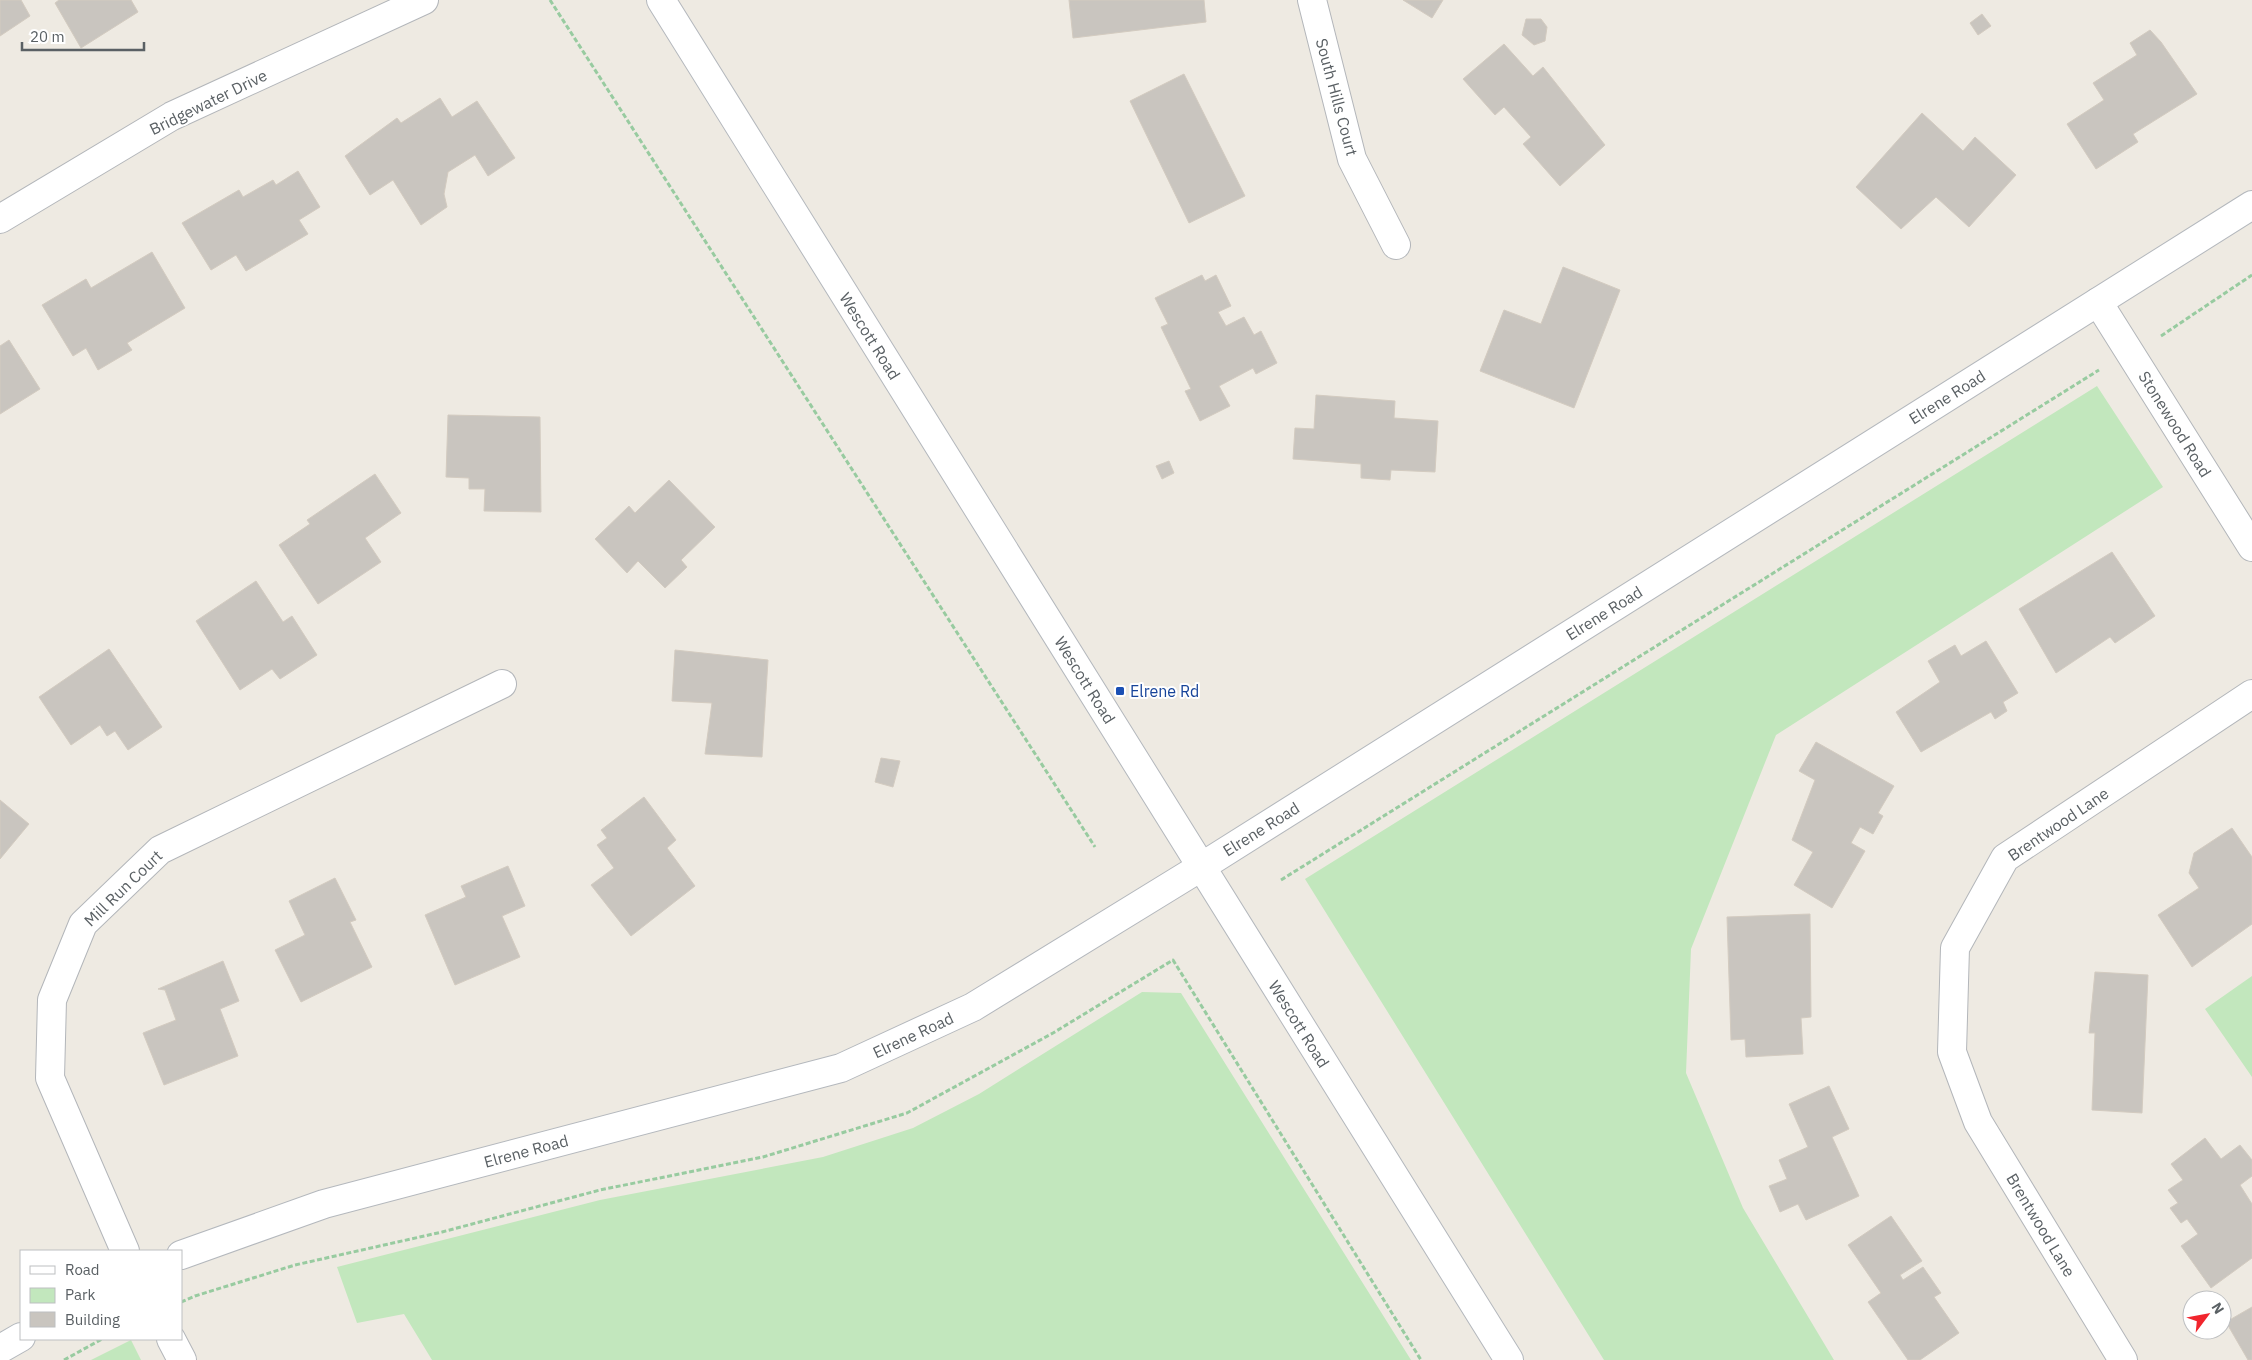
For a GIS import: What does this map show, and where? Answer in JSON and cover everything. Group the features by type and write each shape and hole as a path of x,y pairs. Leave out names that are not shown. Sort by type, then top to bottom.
{"street":[{"name":"Bridgewater Drive","path":"0,219 172,116 424,0"},
{"name":"Wescott Road","path":"661,0 1509,1360"},
{"name":"South Hills Court","path":"1312,0 1352,159 1396,245"},
{"name":"Elrene Road","path":"182,1255 324,1204 841,1068 973,1008 1201,867 2252,205"},
{"name":"Stonewood Road","path":"2098,302 2252,547"},
{"name":"Mill Run Court","path":"125,1250 50,1078 52,1000 83,924 160,850 502,684"},
{"name":"Brentwood Lane","path":"2123,1360 1978,1122 1952,1052 1955,948 2005,858 2252,694"},
{"path":"0,1349 20,1338"},
{"path":"172,1340 182,1360"}],"path":[{"path":"550,0 1095,847"},
{"path":"1281,880 1667,638 2130,352 2164,334 2252,275"},
{"path":"182,1302 296,1266 442,1232 600,1190 763,1157 907,1113 1053,1032 1172,960 1421,1360"},
{"path":"64,1360 100,1340"}],"green space":[{"path":"2097,386 2163,487 1776,735 1691,949 1686,1073 1743,1208 1834,1360 1604,1360 1305,879"},
{"path":"2252,976 2252,1077 2205,1009"},
{"path":"1142,992 1181,993 1411,1360 432,1360 404,1314 357,1323 337,1267 600,1200 823,1157 913,1128 979,1094"},
{"path":"131,1340 141,1360 91,1360"}],"building":[{"path":"0,0 21,0 30,16 0,36"},
{"path":"59,0 131,0 138,12 81,48 55,3"},
{"path":"1069,0 1204,0 1206,22 1073,38"},
{"path":"1403,0 1443,0 1432,18"},
{"path":"1982,14 1991,26 1978,35 1970,23"},
{"path":"1526,19 1541,19 1547,27 1545,41 1534,45 1522,35"},
{"path":"2150,30 2161,42 2197,94 2133,134 2138,142 2096,169 2067,124 2104,100 2093,83 2137,55 2130,43"},
{"path":"1504,44 1533,76 1543,67 1605,145 1560,186 1523,144 1531,137 1504,107 1495,115 1463,79"},
{"path":"1184,74 1245,196 1189,223 1130,101"},
{"path":"440,98 452,117 477,101 515,158 488,176 475,155 448,172 444,194 447,207 421,225 393,180 370,195 345,156 397,118 401,123"},
{"path":"1922,113 1963,151 1975,137 2016,175 1969,227 1936,197 1901,229 1856,187"},
{"path":"298,171 320,207 299,220 308,234 246,271 236,255 211,270 182,223 239,190 243,197 273,180 276,185"},
{"path":"152,252 185,308 127,343 132,350 98,370 86,348 73,356 42,305 86,279 91,288"},
{"path":"1563,267 1620,290 1574,408 1480,371 1504,310 1541,324"},
{"path":"1202,275 1205,281 1216,275 1231,306 1218,312 1226,326 1244,317 1254,335 1261,331 1277,363 1256,374 1253,368 1219,386 1230,406 1200,421 1185,391 1191,389 1161,327 1168,324 1155,298"},
{"path":"9,340 40,389 0,414 0,346"},
{"path":"1316,395 1395,401 1394,418 1438,421 1435,472 1391,470 1390,480 1361,478 1361,464 1293,459 1295,428 1314,429"},
{"path":"448,415 540,417 541,512 484,511 485,489 469,489 469,478 446,477"},
{"path":"1169,461 1174,473 1162,479 1156,466"},
{"path":"375,474 401,513 365,538 381,562 318,604 279,545 310,524 307,520"},
{"path":"669,480 715,527 681,560 687,567 665,588 638,561 627,573 595,539 629,506 635,513"},
{"path":"2112,552 2155,616 2115,643 2110,637 2056,673 2019,609"},
{"path":"256,581 283,622 292,616 317,655 280,679 272,669 240,690 196,621"},
{"path":"1986,641 2018,693 2003,702 2007,711 1995,719 1991,712 1921,752 1896,712 1940,682 1928,661 1955,645 1961,656"},
{"path":"109,649 162,727 128,750 115,731 107,736 100,725 71,745 39,697"},
{"path":"675,650 768,660 762,757 705,754 712,703 672,701"},
{"path":"1816,742 1894,786 1878,813 1883,816 1873,834 1860,827 1851,843 1865,851 1832,908 1794,885 1813,852 1792,840 1815,780 1799,771"},
{"path":"881,758 900,761 893,787 875,782"},
{"path":"644,797 676,840 667,848 695,886 631,936 591,885 614,868 597,845 607,838 601,830"},
{"path":"0,800 29,824 0,859"},
{"path":"2232,828 2252,857 2252,924 2192,967 2158,915 2199,888 2189,873 2194,853"},
{"path":"508,866 525,906 502,916 520,957 455,985 425,915 466,897 461,886"},
{"path":"335,878 356,920 350,922 372,967 301,1002 275,950 305,935 289,901"},
{"path":"1810,914 1811,1017 1801,1018 1803,1054 1746,1057 1745,1039 1731,1040 1727,917"},
{"path":"223,961 239,1001 220,1009 238,1056 164,1085 143,1033 176,1020 165,990 158,989"},
{"path":"2095,972 2148,975 2142,1113 2092,1110 2095,1033 2089,1033"},
{"path":"1829,1086 1849,1129 1832,1137 1859,1196 1806,1220 1798,1204 1780,1212 1769,1186 1787,1179 1779,1160 1808,1147 1789,1104"},
{"path":"2205,1138 2221,1159 2240,1145 2252,1160 2252,1176 2240,1185 2252,1204 2252,1258 2211,1288 2181,1246 2198,1234 2187,1219 2181,1223 2170,1208 2178,1203 2168,1190 2183,1180 2171,1164"},
{"path":"1891,1216 1922,1261 1900,1275 1903,1280 1923,1267 1941,1293 1934,1297 1959,1333 1920,1360 1908,1360 1868,1302 1881,1293 1848,1245"},
{"path":"2252,1307 2252,1360 2248,1360 2232,1332 2232,1319"}],"place":[{"name":"Elrene Rd","path":"1120,691"}]}
